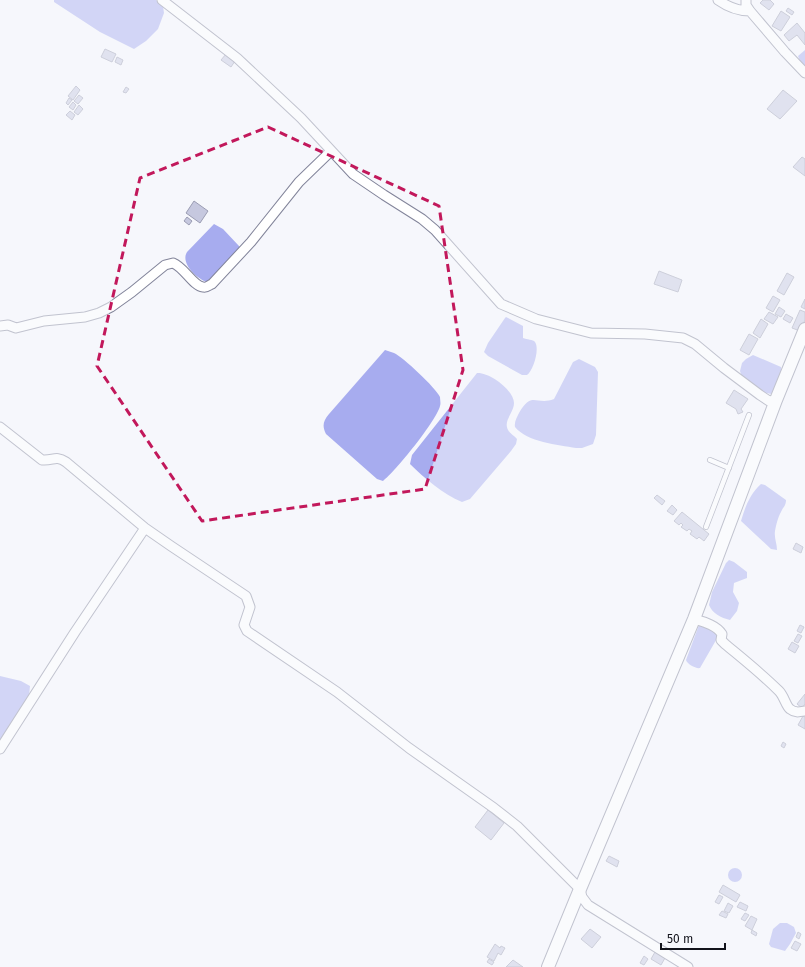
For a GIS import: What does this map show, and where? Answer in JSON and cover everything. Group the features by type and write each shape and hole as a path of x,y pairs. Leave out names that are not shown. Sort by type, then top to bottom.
{"main road":[{"path":"548,967 694,618 776,400 805,329"}],"street":[{"path":"162,0 236,58 301,118 353,174 422,219 435,230 501,304 536,319 591,333 645,334 683,338 695,344 760,395 769,400 776,400"},
{"path":"718,0 726,6 738,10 750,11"},
{"path":"746,0 746,5 750,11 805,73"},
{"path":"0,326 8,325 16,328 44,321 85,317 99,312 111,307 169,263 177,264 199,286 204,288 207,287 212,284 251,242 298,182 331,151"},
{"path":"0,427 39,459 46,460 60,458 66,462 145,528 246,596 250,607 244,625 247,631 337,692 409,748 517,826 580,889 582,897 591,907 688,967"},
{"path":"0,749 75,632 145,528"},
{"path":"694,618 706,622 719,631 722,634 721,640 780,692 789,708 797,713 805,711"}],"lane":[{"path":"706,527 749,415"},
{"path":"710,460 729,468"}],"highlighted area":[{"path":"268,127 439,206 463,370 425,489 202,521 97,366 140,178"}],"water":[{"path":"54,0 156,0 163,6 164,13 158,29 146,41 134,49 100,32 54,2"},
{"path":"805,50 805,68 801,64 798,56"},
{"path":"214,224 223,229 240,248 207,282 194,274 188,266 185,256 187,252"},
{"path":"506,317 523,326 523,338 535,342 537,350 535,360 527,375 522,375 488,356 484,352 488,343"},
{"path":"385,350 394,353 419,373 440,397 440,404 437,413 424,434 397,467 383,481 377,479 326,434 324,421"},
{"path":"753,355 781,367 780,378 771,394 759,391 742,377 740,371 742,363"},
{"path":"579,359 595,367 598,372 596,435 593,444 582,448 561,446 543,442 520,432 515,427 515,423 523,406 531,400 548,401 554,399 573,362"},
{"path":"477,373 488,375 500,383 510,393 513,398 514,406 507,421 507,427 517,439 516,444 511,451 470,499 462,502 448,495 434,485 410,464 412,455"},
{"path":"761,484 765,485 786,500 775,531 777,550 771,549 741,521 748,501"},
{"path":"729,560 747,572 747,578 734,583 733,592 739,603 737,611 730,620 717,615 709,605 712,592 726,563"},
{"path":"702,623 719,635 700,668 698,668 690,665 686,660 699,625"},
{"path":"0,676 21,681 30,686 29,696 0,740"},
{"path":"732,868 738,868 742,872 742,878 738,882 732,882 728,878 728,872"},
{"path":"780,923 787,923 794,927 796,933 785,951 771,947 769,944 773,929"}],"building":[{"path":"763,0 770,0 774,4 769,10 760,3"},
{"path":"788,8 794,12 792,15 786,11"},
{"path":"781,11 790,17 781,31 772,26"},
{"path":"797,23 805,33 805,45 797,35 789,41 784,35"},
{"path":"105,49 116,54 112,62 101,57"},
{"path":"226,54 235,61 231,67 221,60"},
{"path":"117,57 123,60 121,65 115,62"},
{"path":"76,86 80,90 73,100 68,96"},
{"path":"126,87 129,89 126,93 123,92"},
{"path":"783,90 797,101 780,119 767,109"},
{"path":"79,95 83,98 78,104 74,101"},
{"path":"69,98 72,100 68,105 66,103"},
{"path":"73,102 76,105 73,110 69,107"},
{"path":"79,105 83,109 78,115 74,112"},
{"path":"70,111 75,115 72,120 66,115"},
{"path":"802,157 805,159 805,176 793,167"},
{"path":"194,201 208,211 200,223 186,213"},
{"path":"187,217 192,221 189,225 184,221"},
{"path":"659,271 682,280 678,292 654,284"},
{"path":"787,273 794,277 784,295 777,291"},
{"path":"773,296 780,300 773,312 766,308"},
{"path":"805,299 805,309 801,307"},
{"path":"779,307 785,311 781,317 775,314"},
{"path":"800,310 805,312 805,320 800,331 792,328"},
{"path":"769,312 778,317 773,324 764,319"},
{"path":"786,314 793,318 790,323 783,319"},
{"path":"761,319 768,324 760,338 753,333"},
{"path":"749,334 758,339 749,355 740,350"},
{"path":"734,390 748,399 741,409 743,412 738,414 736,409 726,403"},
{"path":"657,495 665,501 662,505 654,498"},
{"path":"672,505 677,510 673,515 667,511"},
{"path":"682,512 709,534 704,541 699,537 697,539 690,534 692,531 689,529 687,531 681,527 683,525 681,523 679,525 674,521"},
{"path":"796,543 803,547 801,553 793,549"},
{"path":"800,625 804,627 801,633 797,631"},
{"path":"798,634 802,636 798,643 794,641"},
{"path":"792,642 799,646 795,653 788,649"},
{"path":"805,694 805,704 802,708 797,704"},
{"path":"803,716 805,717 805,729 798,725"},
{"path":"783,742 786,744 784,748 781,746"},
{"path":"488,810 504,823 491,840 475,827"},
{"path":"609,856 619,861 617,867 606,861"},
{"path":"723,885 740,895 736,902 719,892"},
{"path":"719,895 723,897 719,904 715,902"},
{"path":"740,902 748,906 746,911 737,907"},
{"path":"728,903 733,906 729,913 724,911"},
{"path":"722,911 728,914 726,918 719,915"},
{"path":"745,913 749,915 745,921 741,919"},
{"path":"751,916 757,919 752,930 745,926"},
{"path":"590,929 601,937 592,948 581,939"},
{"path":"752,930 757,933 756,936 751,933"},
{"path":"798,932 801,934 799,939 796,937"},
{"path":"795,941 801,944 797,951 791,948"},
{"path":"495,944 500,948 501,946 505,948 501,955 498,953 494,961 487,957"},
{"path":"655,952 665,958 661,965 651,959"},
{"path":"644,956 648,959 644,965 640,963"},
{"path":"489,959 494,962 492,965 487,962"},
{"path":"513,960 523,967 506,967"}]}
